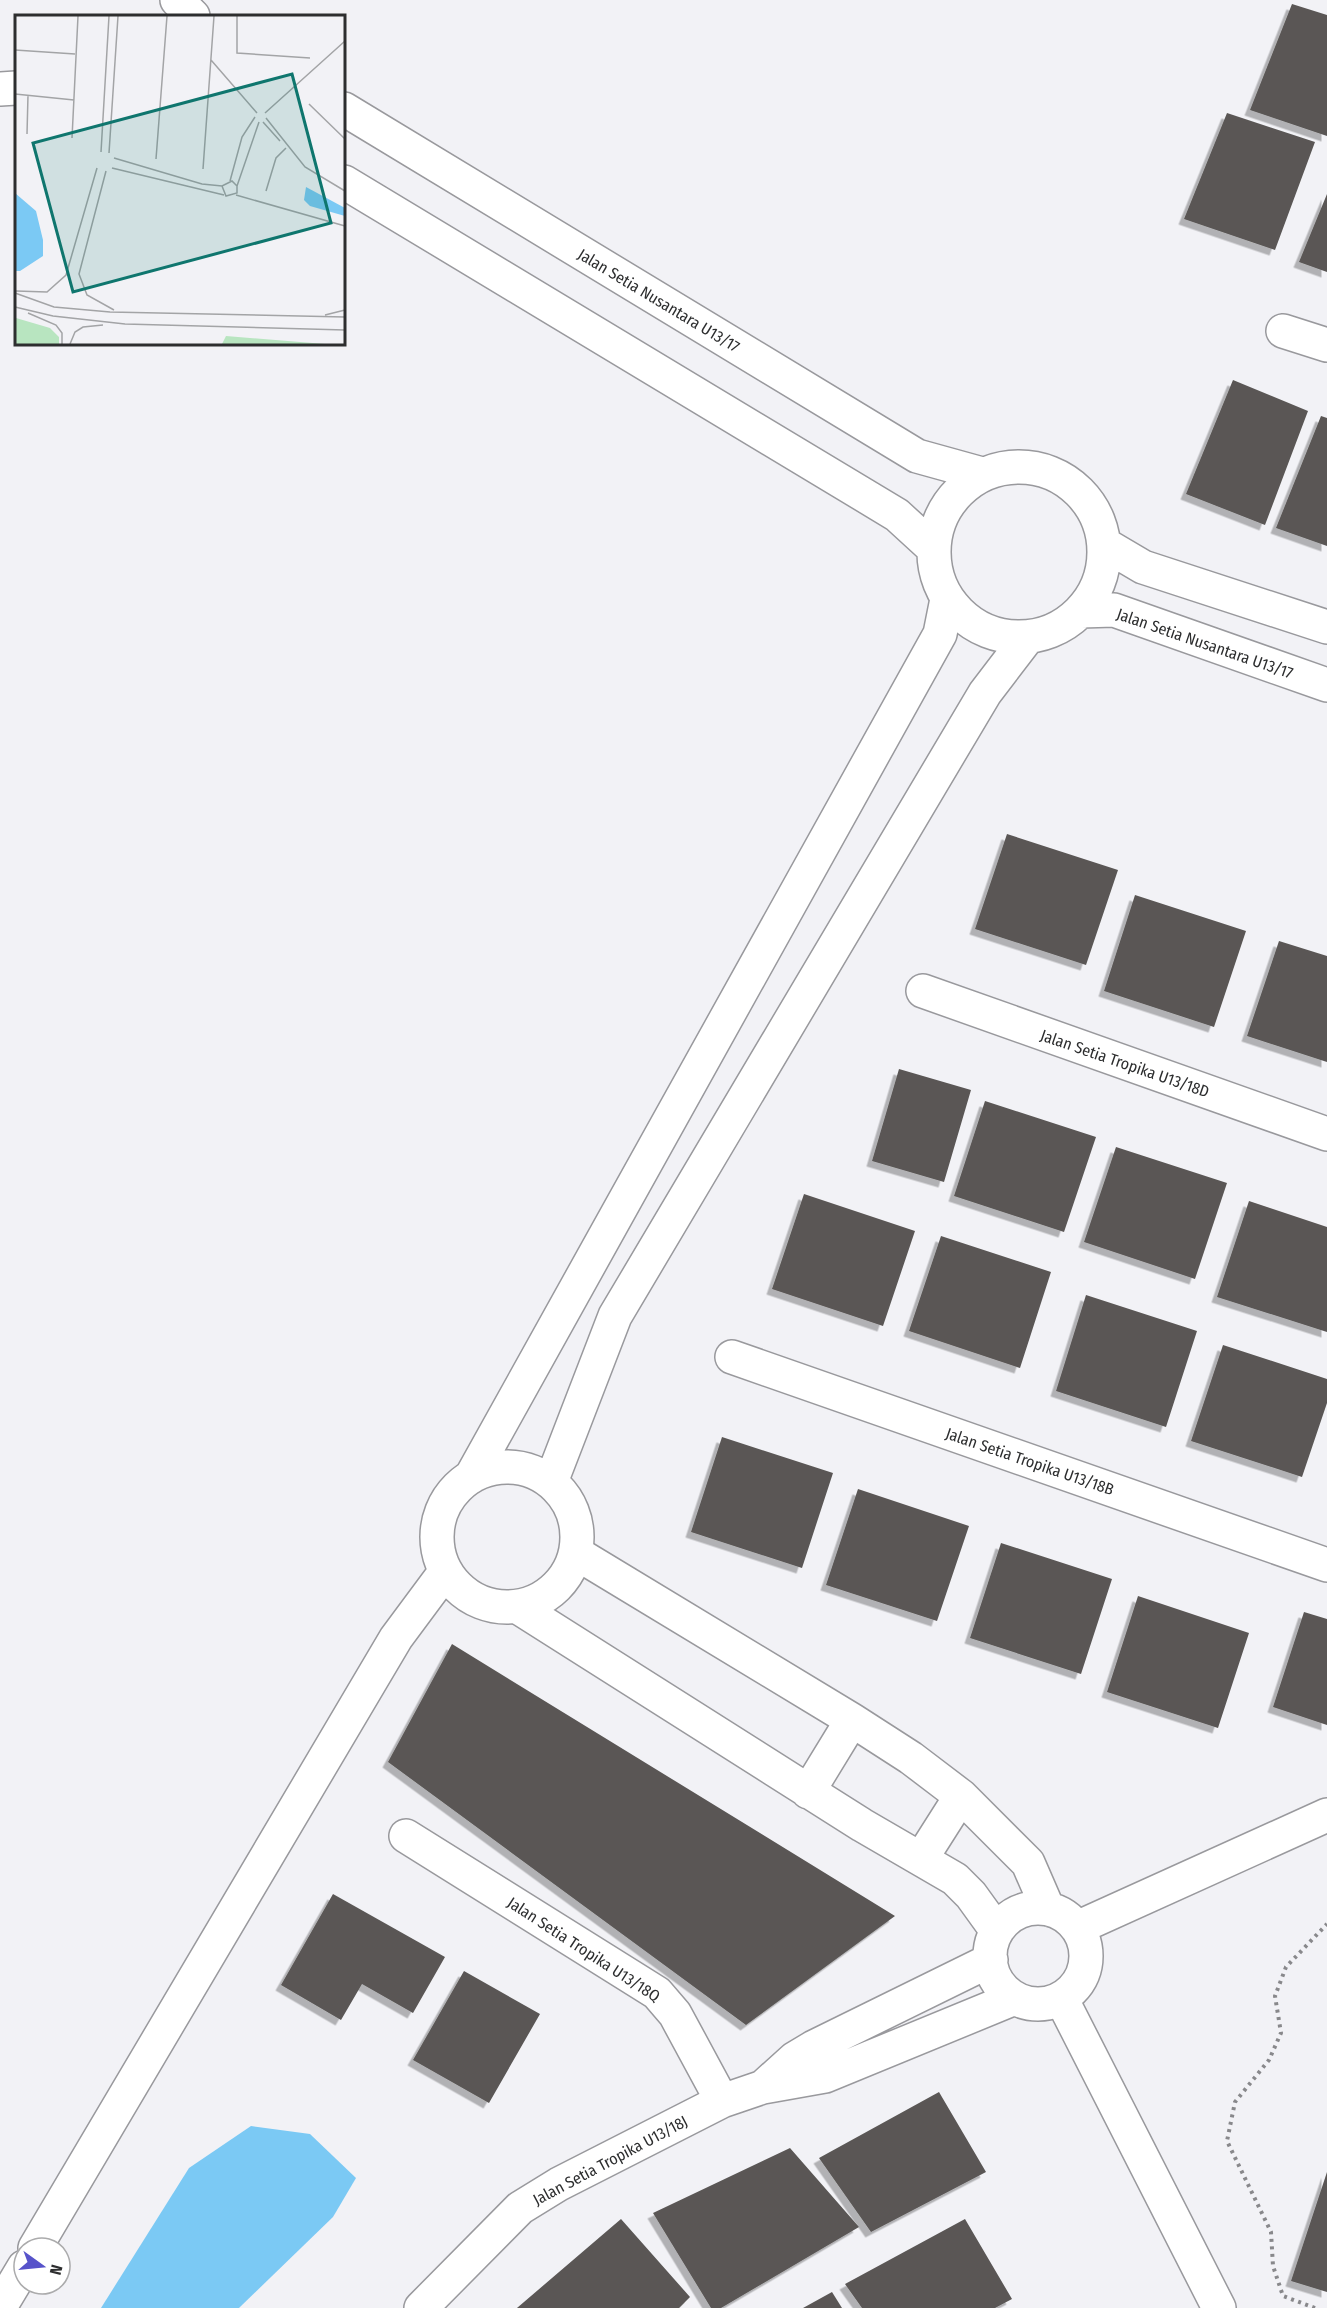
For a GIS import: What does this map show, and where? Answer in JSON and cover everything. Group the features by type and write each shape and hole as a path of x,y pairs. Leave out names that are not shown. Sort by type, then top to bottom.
{"street":[{"path":"177,0 192,15"},
{"path":"0,89 15,88"},
{"name":"Jalan Setia Nusantara U13/17","path":"345,111 917,456 982,474"},
{"path":"345,183 897,515 933,548"},
{"path":"1283,331 1327,345"},
{"path":"1008,466 1036,468 1061,477 1083,494 1097,518 1104,544 1102,568 1095,591 1081,611 1065,624 1047,633 1026,638 1003,637 982,630 962,617 947,599 936,575 933,548 937,525 947,504 963,487 982,474 1008,466"},
{"path":"1104,544 1143,567 1327,627"},
{"path":"471,1477 940,634 947,599"},
{"name":"Jalan Setia Nusantara U13/17","path":"1081,611 1114,610 1327,686"},
{"path":"551,1482 615,1316 985,693 1026,638"},
{"name":"Jalan Setia Tropika U13/18D","path":"923,992 1327,1134"},
{"name":"Jalan Setia Tropika U13/18B","path":"732,1357 1327,1565"},
{"path":"512,1467 532,1471 551,1482 564,1496 573,1514 577,1533 576,1553 568,1572 555,1589 538,1601 518,1607 497,1608 476,1601 459,1589 446,1572 438,1552 437,1530 443,1509 454,1491 471,1477 491,1469 512,1467"},
{"path":"576,1553 911,1758 961,1796 1028,1863 1048,1909"},
{"path":"42,2236 396,1638 446,1572"},
{"path":"518,1607 808,1792 955,1879 971,1895 994,1945 994,1975 1002,1988 1015,1998 1030,2003 1046,2003 1061,1998 1074,1988 1083,1974 1086,1959 1084,1943 1077,1928 1059,1912 1033,1908 1019,1912 1006,1920 994,1945"},
{"path":"808,1792 852,1720"},
{"path":"921,1859 961,1796"},
{"path":"1077,1928 1327,1815"},
{"name":"Jalan Setia Tropika U13/18Q","path":"406,1836 657,1993 675,2014 722,2101"},
{"name":"Jalan Setia Tropika U13/18J","path":"763,2087 794,2059 994,1945"},
{"name":"Jalan Setia Tropika U13/18J","path":"421,2308 520,2208 560,2184 722,2101 763,2087 825,2076 1015,1998"},
{"path":"1061,1998 1219,2308"},
{"path":"0,2307 12,2286"}],"path":[{"path":"1315,2308 1283,2296 1273,2266 1271,2232 1227,2141 1235,2102 1269,2060 1281,2033 1275,1996 1286,1967 1327,1924"}],"water":[{"path":"251,2126 310,2134 356,2178 333,2217 239,2308 101,2308 189,2168"}],"building":[{"path":"1292,4 1327,15 1327,136 1250,110"},
{"path":"1227,113 1315,142 1275,250 1184,219"},
{"path":"1327,194 1327,272 1299,262"},
{"path":"1233,380 1308,411 1265,525 1186,494"},
{"path":"1321,416 1327,418 1327,546 1276,528"},
{"path":"1007,834 1118,870 1086,965 975,929"},
{"path":"1135,895 1246,931 1214,1027 1104,991"},
{"path":"1279,941 1327,956 1327,1062 1247,1036"},
{"path":"899,1069 971,1090 944,1182 872,1161"},
{"path":"985,1101 1096,1137 1064,1232 954,1196"},
{"path":"1116,1147 1227,1183 1195,1279 1084,1242"},
{"path":"804,1194 915,1231 883,1326 772,1289"},
{"path":"1249,1201 1327,1227 1327,1332 1217,1297"},
{"path":"941,1236 1051,1272 1020,1368 909,1331"},
{"path":"1086,1295 1197,1331 1166,1427 1056,1391"},
{"path":"1223,1345 1327,1379 1327,1403 1302,1477 1191,1441"},
{"path":"722,1437 833,1473 802,1568 691,1532"},
{"path":"858,1489 969,1526 937,1621 826,1585"},
{"path":"1001,1543 1112,1579 1081,1674 970,1638"},
{"path":"1138,1596 1249,1633 1218,1728 1107,1692"},
{"path":"1304,1612 1327,1619 1327,1725 1273,1707"},
{"path":"452,1644 895,1916 746,2025 388,1762"},
{"path":"333,1894 445,1957 413,2013 362,1984 341,2020 281,1985"},
{"path":"464,1971 540,2014 489,2103 413,2060"},
{"path":"939,2092 986,2172 871,2232 819,2158"},
{"path":"790,2148 859,2227 721,2308 711,2308 653,2213"},
{"path":"1327,2172 1327,2292 1291,2281"},
{"path":"621,2219 690,2297 679,2308 517,2308"},
{"path":"965,2219 1012,2299 995,2308 862,2308 845,2284"},
{"path":"832,2292 842,2308 803,2308"}]}
